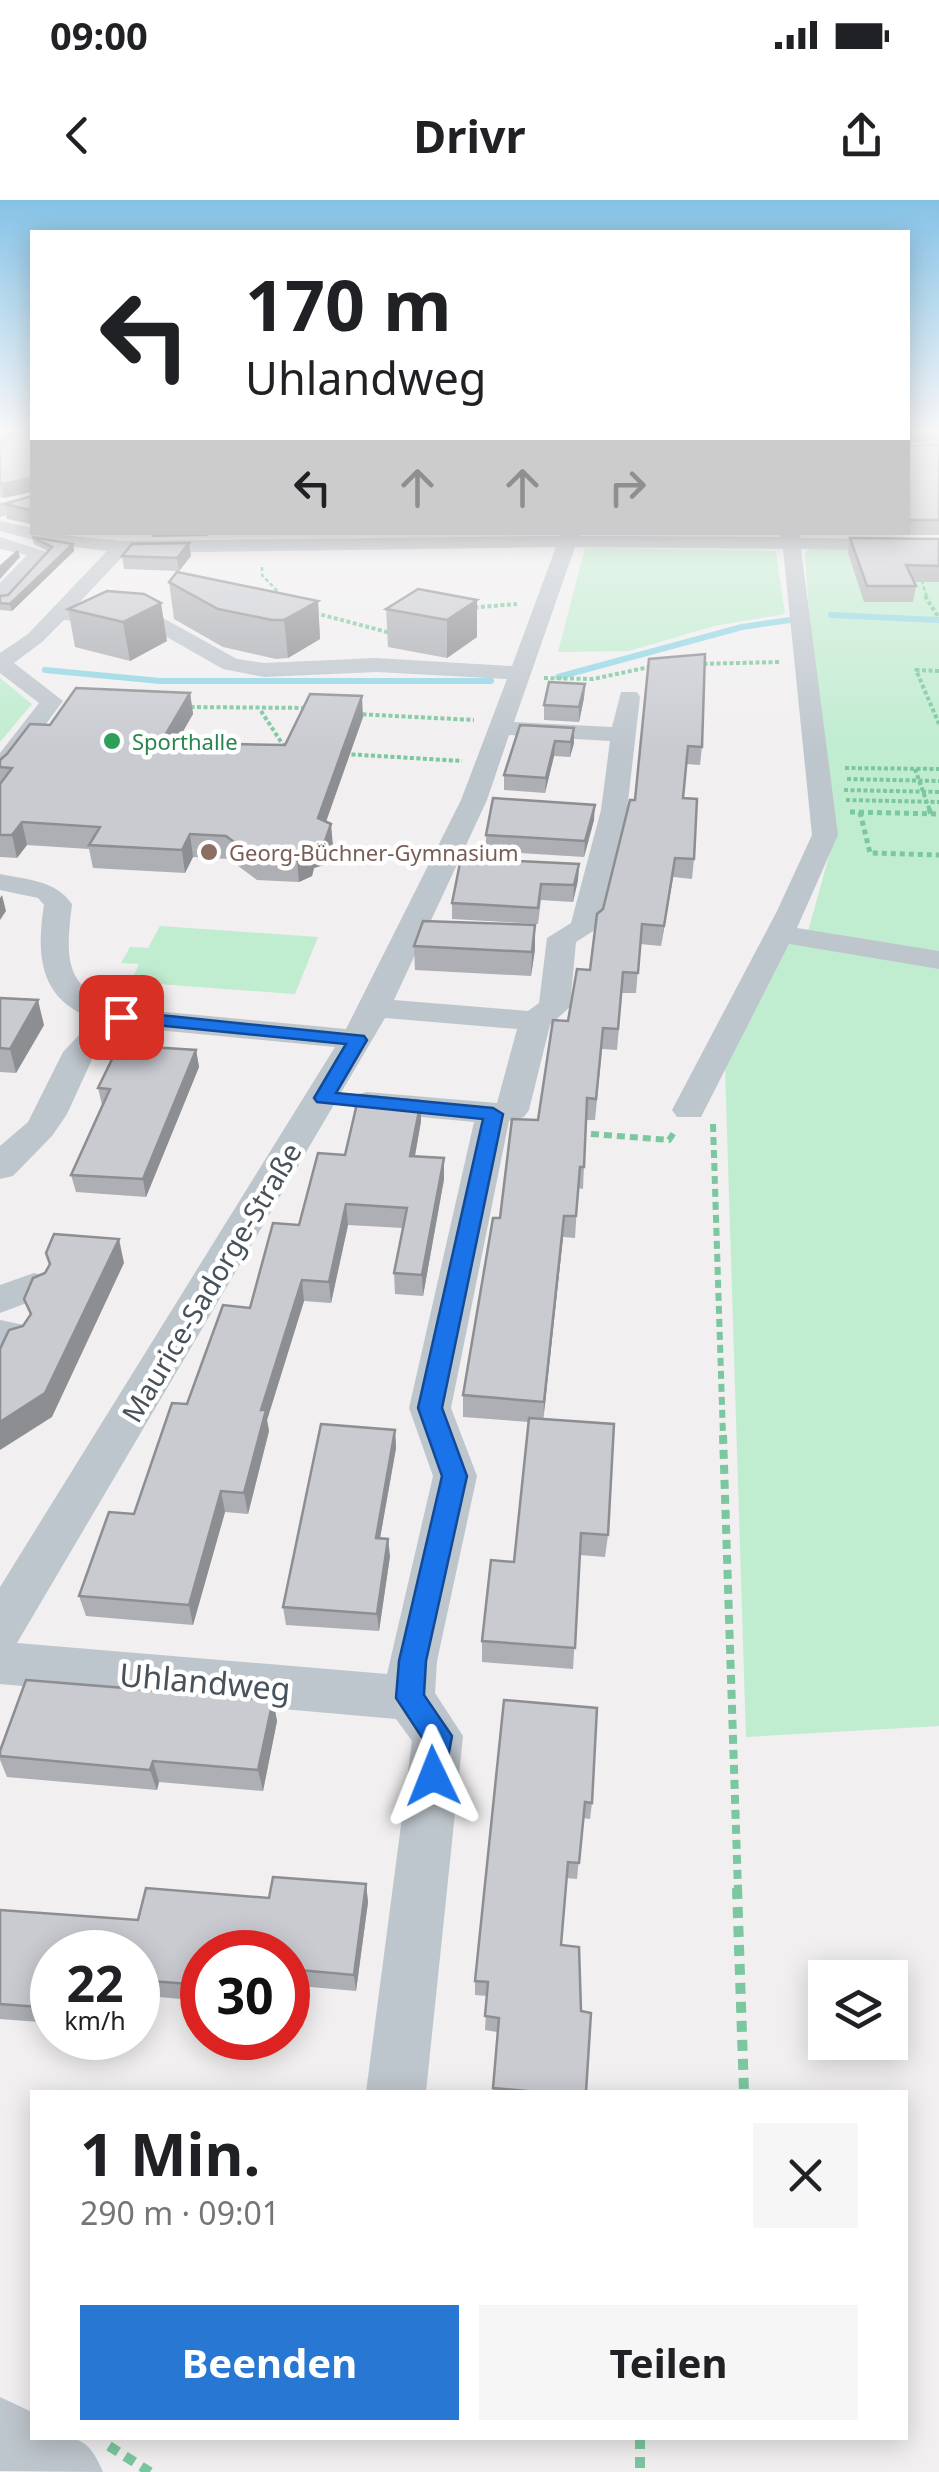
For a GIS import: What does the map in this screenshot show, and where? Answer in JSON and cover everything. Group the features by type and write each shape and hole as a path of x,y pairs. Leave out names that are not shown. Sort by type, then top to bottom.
{"street":[{"path":"17,538 40,553"},
{"path":"53,538 121,547 215,548 537,538"},
{"name":"Maurice-Sadorge-Straße","path":"0,1629 17,1568 324,1098 375,1008 446,860 492,802 509,709 570,538"},
{"path":"689,1110 825,835 823,773 791,538"},
{"path":"794,538 896,539 939,546"},
{"path":"0,564 78,543"},
{"path":"0,769 52,701 0,663 35,638 121,547"},
{"path":"197,571 215,548"},
{"path":"0,595 40,553"},
{"path":"57,613 162,616 230,664 293,671 344,666 509,709"},
{"path":"324,1098 493,1114 512,1110 536,1021 554,1007 543,937 584,928 596,808 626,716 509,709 439,692"},
{"path":"446,860 484,862"},
{"path":"0,882 48,892 58,904 52,964 71,995 92,1009 121,1017 358,1040"},
{"path":"412,930 449,932"},
{"path":"779,934 939,960"},
{"path":"375,1008 536,1021"},
{"path":"0,1168 8,1156 40,1130 97,1027 121,1017"},
{"path":"396,2090 438,1736 410,1698 412,1661 455,1476 430,1408 493,1114"},
{"name":"Uhlandweg","path":"0,1663 410,1698"},
{"path":"0,2432 68,2472"}],"path":[{"path":"896,539 922,576 922,590 939,618"},
{"path":"262,558 262,575 289,601"},
{"path":"460,610 517,604"},
{"path":"302,610 391,633 352,656 344,666"},
{"path":"680,665 806,663"},
{"path":"327,753 509,709 592,679 662,666"},
{"path":"939,670 916,670 939,724"},
{"path":"926,694 939,694"},
{"path":"185,706 313,708 318,697"},
{"path":"349,714 509,709"},
{"path":"261,710 287,751"},
{"path":"915,769 931,814"},
{"path":"823,773 939,770"},
{"path":"823,773 939,781"},
{"path":"833,790 939,792"},
{"path":"835,800 939,802"},
{"path":"837,812 939,814"},
{"path":"860,812 870,853 939,855"},
{"path":"711,1069 744,2090"},
{"path":"570,1133 669,1140 689,1110"},
{"path":"99,2440 150,2472"},
{"path":"640,2440 640,2472"}],"green space":[{"path":"585,548 776,551 785,614 714,626 629,651 558,652"},
{"path":"810,548 939,548 939,1726 746,1737 725,1067 780,946 807,935 835,835 812,662 805,553"},
{"path":"0,678 32,704 0,742"},
{"path":"160,926 318,937 295,994 131,982 139,964 121,963 130,947 148,948"}],"building":[{"path":"34,538 73,544 10,604 0,603 0,596 8,595 52,547"},
{"path":"850,538 939,539 939,566 906,565 916,586 867,586"},
{"path":"189,543 177,558 122,556 132,544"},
{"path":"177,572 318,601 284,620 218,609 169,582"},
{"path":"418,589 477,600 447,620 386,609"},
{"path":"107,591 144,594 161,603 123,622 68,609"},
{"path":"705,654 702,747 688,746 683,798 697,799 694,859 675,858 664,926 642,924 638,973 623,972 618,1029 603,1028 596,1099 587,1098 584,1167 580,1167 576,1216 564,1216 544,1402 463,1395 493,1218 500,1218 512,1119 538,1120 553,1020 568,1021 577,969 590,970 597,914 603,909 630,800 635,800 649,659"},
{"path":"549,682 585,684 579,707 544,705"},
{"path":"76,688 190,693 157,749 233,751 235,744 285,745 310,694 362,696 318,818 331,824 325,841 297,859 254,857 226,836 190,834 182,850 89,845 100,827 22,822 12,835 0,835 0,784 12,768 0,767 0,760 30,724 50,725"},
{"path":"520,725 574,728 571,742 555,741 546,778 504,775"},
{"path":"493,798 595,805 585,841 486,835"},
{"path":"461,858 579,864 574,885 541,884 538,908 452,903"},
{"path":"423,921 535,925 532,952 414,946"},
{"path":"0,998 38,1000 10,1049 0,1048"},
{"path":"119,1045 196,1050 143,1179 71,1175 110,1089 98,1088"},
{"path":"359,1095 421,1101 410,1156 444,1158 422,1275 394,1273 407,1208 346,1204 329,1282 302,1280 261,1410 266,1410 244,1493 221,1491 189,1605 79,1596 109,1512 134,1514 172,1403 187,1404 223,1305 250,1308 273,1223 299,1225 318,1153 345,1155"},
{"path":"54,1234 119,1239 45,1393 0,1422 0,1349 9,1330 23,1326 31,1314 24,1299 33,1278 45,1273 50,1264 46,1253"},
{"path":"529,1418 614,1424 608,1535 581,1533 575,1648 482,1641 491,1560 514,1562"},
{"path":"321,1424 395,1430 376,1538 388,1539 377,1614 283,1607"},
{"path":"26,1680 273,1700 258,1770 153,1761 150,1770 0,1756"},
{"path":"504,1700 597,1708 592,1803 585,1802 579,1863 568,1862 561,1945 579,1947 581,2011 591,2013 586,2090 493,2088 499,2018 485,2016 488,1982 475,1981"},
{"path":"273,1877 366,1884 354,1975 310,1971 310,1930 180,1930 180,1983 160,1982 160,1930 30,1930 30,2006 0,2004 0,1910 138,1920 146,1888 269,1898"}],"waterway":[{"path":"831,615 939,620"},
{"path":"558,677 742,627 790,620"},
{"path":"45,670 160,681 491,681"}],"place":[{"name":"Sporthalle","path":"112,741"},
{"name":"Georg-Büchner-Gymnasium","path":"209,852"}],"route":[{"path":"121,1017 358,1040 324,1098 493,1114 430,1408 455,1476 412,1661 410,1698 438,1736 433,1776"}]}
